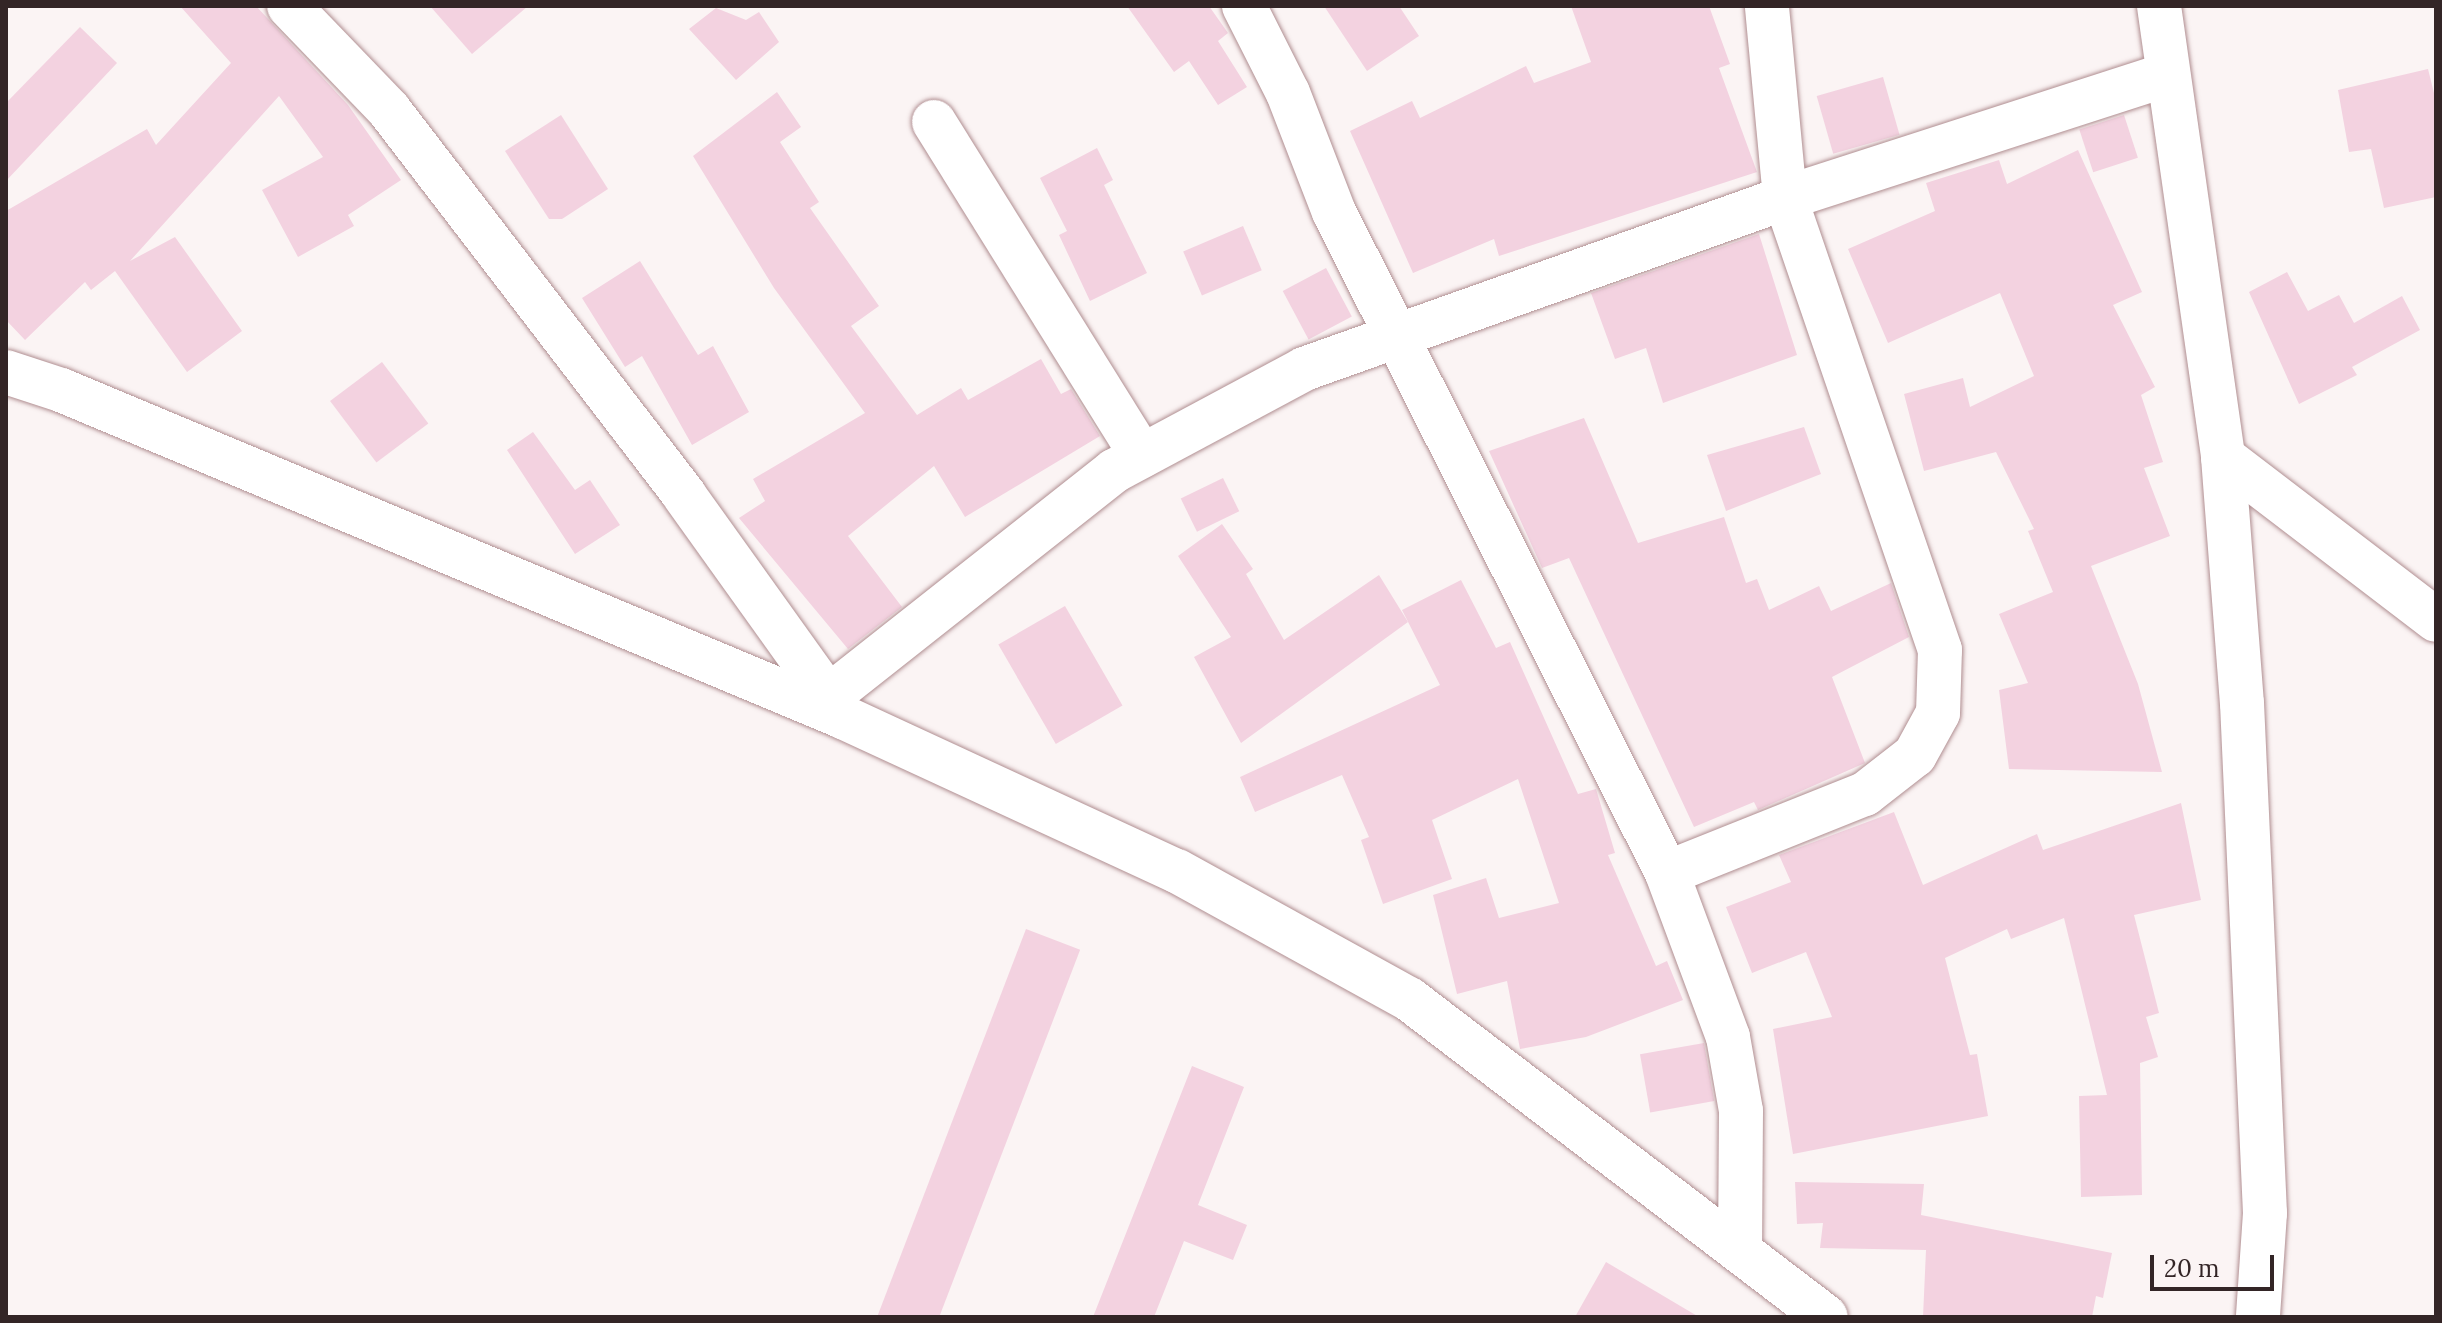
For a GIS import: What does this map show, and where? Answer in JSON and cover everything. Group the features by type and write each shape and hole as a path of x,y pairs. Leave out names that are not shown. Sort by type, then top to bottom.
{"street":[{"path":"289,6 389,110 684,495 836,707"},
{"path":"1244,6 1288,93 1334,212 1667,873 1728,1037 1741,1111 1740,1249"},
{"path":"1667,873 1865,794 1915,755 1938,713 1940,650 1785,198 1767,6"},
{"path":"2159,6 2166,75 2223,457 2242,703 2265,1213 2258,1317"},
{"path":"836,707 1114,471 1304,369 1395,332 1785,198 2166,75"},
{"path":"934,122 1142,456"},
{"path":"6,372 61,390 836,707 1177,871 1332,953 1479,1048 1826,1317"},
{"path":"2223,457 2436,620"}],"building":[{"path":"180,6 256,6 348,105 401,180 348,215 354,226 298,257 262,190 323,157 279,96 130,261 175,237 242,331 187,372 115,271 91,290 85,282 25,340 6,320 6,211 147,129 156,145 231,63"},
{"path":"430,6 528,6 472,54"},
{"path":"1127,6 1209,6 1228,33 1218,41 1247,87 1218,105 1189,61 1174,72"},
{"path":"1324,6 1399,6 1419,36 1367,71"},
{"path":"1571,6 1709,6 1730,64 1719,68 1757,172 1499,256 1494,239 1413,273 1350,131 1412,101 1420,118 1526,66 1534,83 1591,62"},
{"path":"716,8 746,20 759,12 779,42 736,80 689,29"},
{"path":"80,27 117,63 6,181 6,103"},
{"path":"2428,69 2436,101 2436,197 2384,208 2371,149 2349,152 2338,90"},
{"path":"1883,77 1900,135 1833,154 1817,96"},
{"path":"777,92 801,127 780,142 819,202 810,208 879,306 851,326 917,415 961,388 968,400 1041,359 1061,394 1071,389 1100,436 965,517 934,466 848,536 902,607 848,649 739,518 765,501 753,479 865,413 774,288 693,156"},
{"path":"561,115 608,189 562,219 549,219 505,151"},
{"path":"2124,115 2138,158 2093,172 2079,130"},
{"path":"1097,148 1113,180 1104,185 1147,273 1090,301 1059,235 1067,231 1040,178"},
{"path":"2078,150 2142,292 2113,305 2155,387 2141,395 2163,462 2144,468 2170,536 2091,566 2138,684 2162,772 2009,769 1999,690 2028,683 1999,614 2053,592 2028,531 2034,529 1996,452 1924,471 1904,394 1963,378 1970,407 2034,376 2000,293 1888,343 1848,249 1935,211 1926,183 1999,160 2007,184"},
{"path":"1243,226 1262,270 1202,296 1183,251"},
{"path":"1759,234 1797,355 1663,403 1646,348 1615,359 1591,293"},
{"path":"640,261 698,355 713,346 749,412 692,445 642,356 625,367 582,298"},
{"path":"1326,268 1352,317 1309,340 1283,291"},
{"path":"2287,272 2308,311 2339,295 2354,323 2402,296 2420,330 2352,367 2357,375 2299,404 2249,292"},
{"path":"382,362 428,423 376,463 330,401"},
{"path":"1584,418 1638,543 1724,517 1746,583 1757,579 1769,610 1819,586 1831,611 1891,583 1909,637 1832,677 1865,763 1758,810 1754,802 1694,827 1569,558 1542,568 1489,451"},
{"path":"1804,427 1821,474 1726,511 1707,455"},
{"path":"533,432 575,490 590,480 620,525 575,554 507,450"},
{"path":"1223,478 1239,511 1197,532 1181,499"},
{"path":"1222,524 1253,569 1246,574 1284,640 1379,575 1408,622 1241,743 1194,657 1231,637 1178,556"},
{"path":"1461,580 1496,648 1510,642 1578,794 1596,789 1615,853 1608,855 1656,966 1667,961 1683,1000 1586,1037 1520,1049 1507,981 1457,994 1433,895 1486,878 1499,918 1559,903 1518,779 1432,820 1452,879 1383,904 1361,840 1369,837 1342,775 1255,812 1240,777 1440,685 1402,610"},
{"path":"1065,606 1122,706 1056,744 998,644"},
{"path":"2181,803 2201,900 2134,915 2159,1013 2146,1017 2158,1057 2140,1063 2142,1195 2081,1197 2079,1096 2107,1095 2064,918 2011,939 2007,929 1945,958 1970,1055 1977,1054 1988,1116 1793,1154 1773,1029 1832,1017 1806,952 1752,973 1726,907 1791,882 1779,855 1894,812 1923,885 2037,834 2043,850"},
{"path":"1026,929 1080,950 939,1317 877,1317"},
{"path":"1704,1043 1714,1101 1650,1112 1640,1054"},
{"path":"1192,1066 1244,1087 1198,1205 1247,1225 1233,1260 1184,1241 1154,1317 1093,1317"},
{"path":"1795,1182 1924,1184 1921,1215 2112,1253 2103,1298 2096,1296 2092,1317 1923,1317 1926,1250 1820,1248 1823,1223 1797,1224"},
{"path":"1606,1262 1699,1317 1575,1317"}]}
